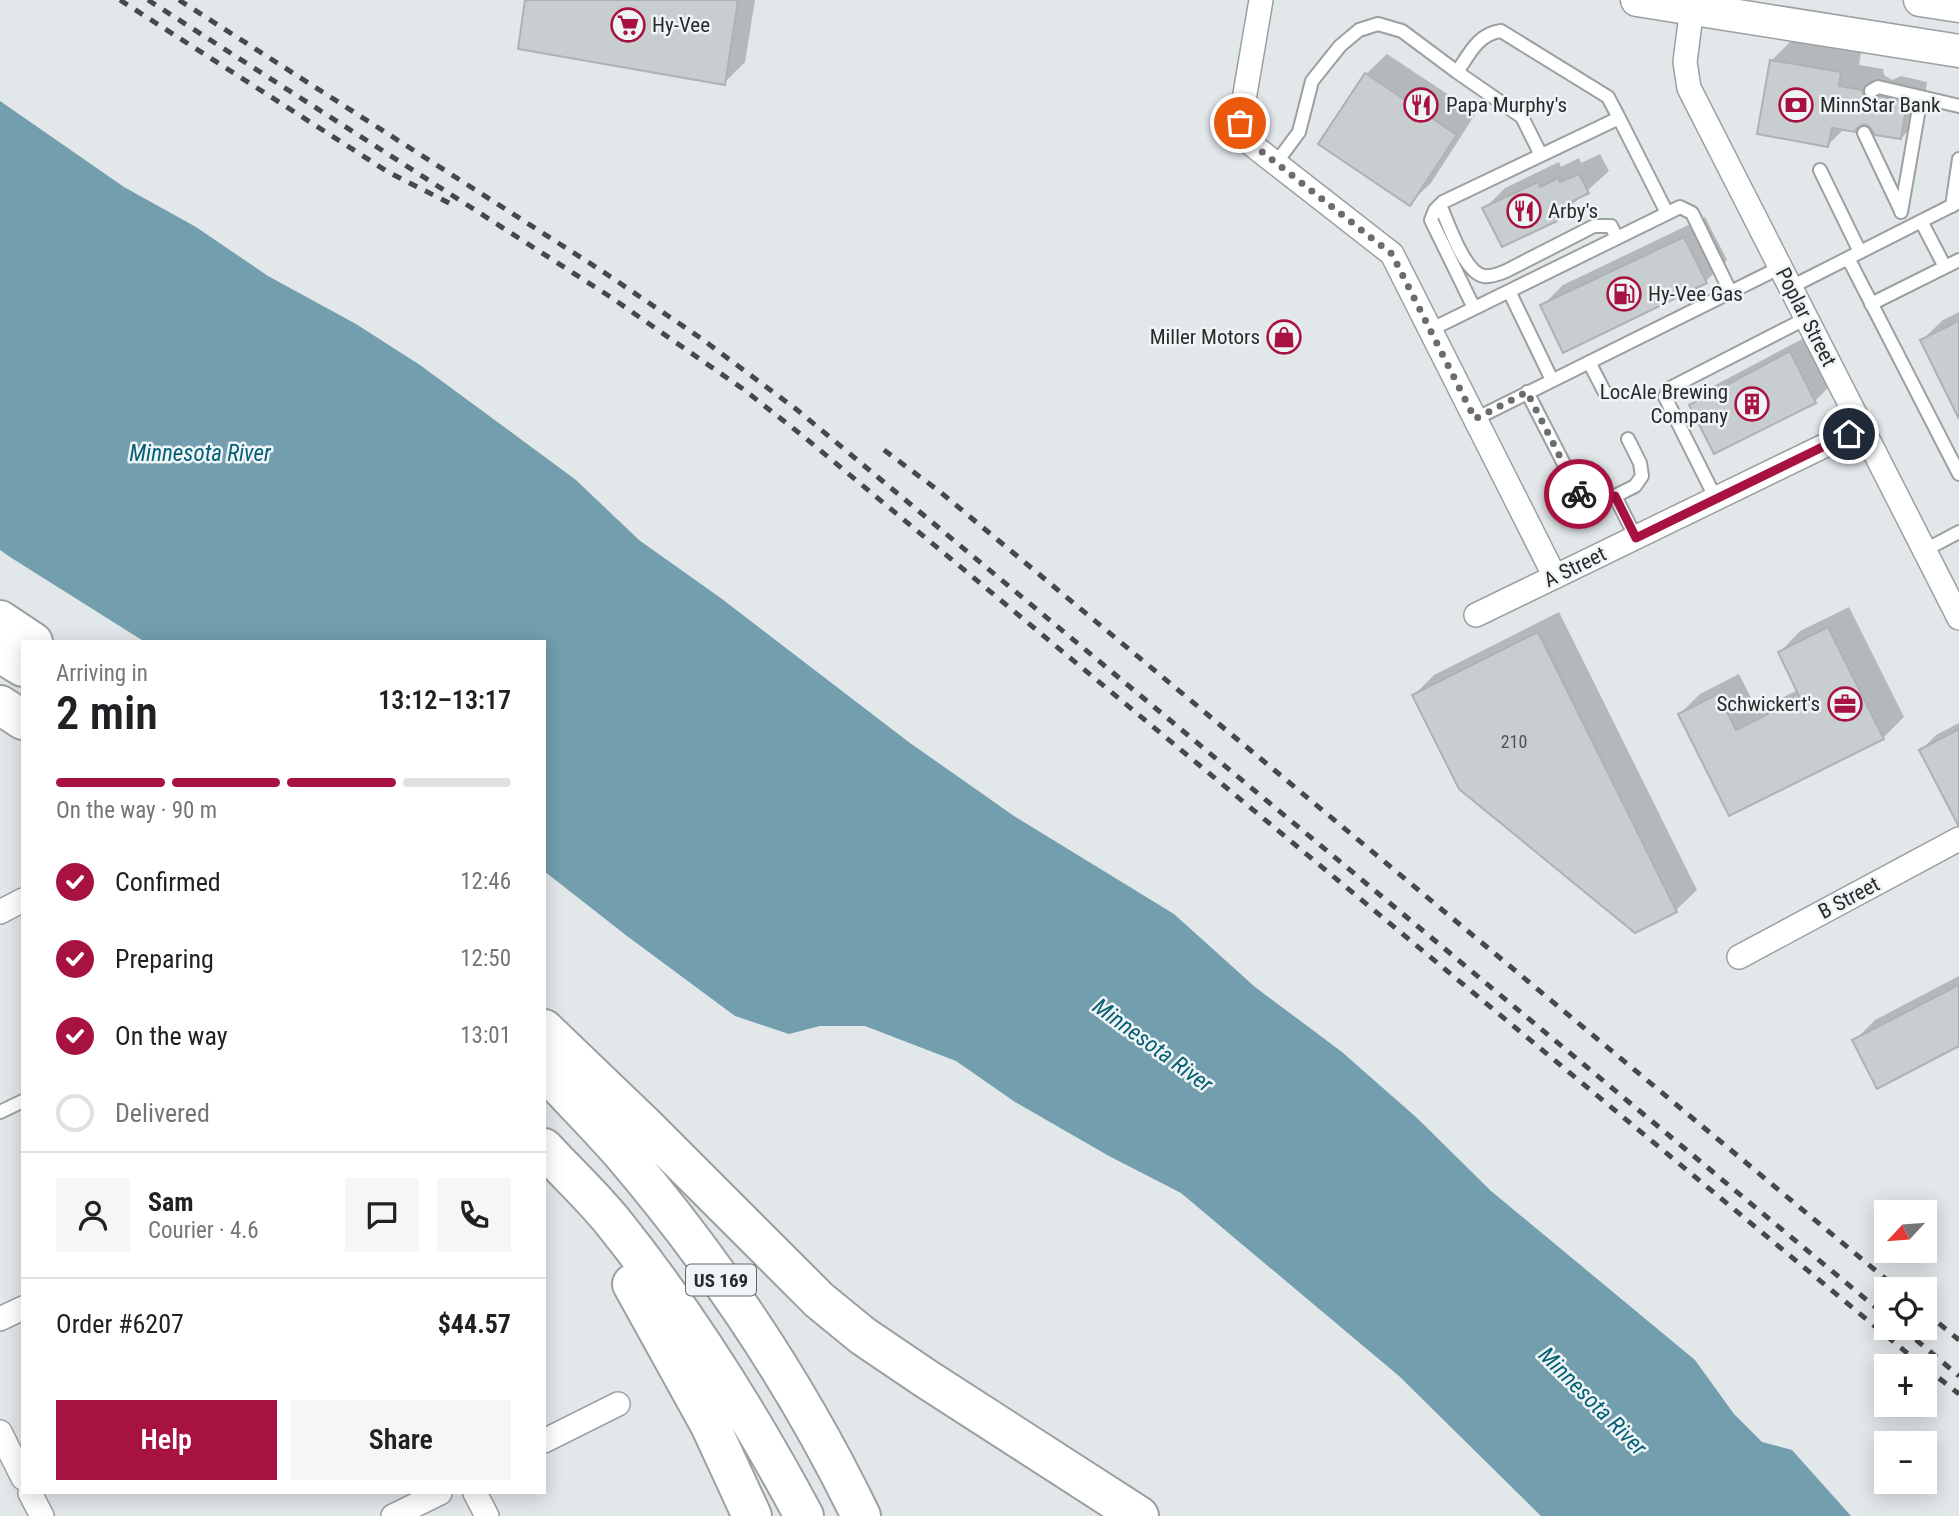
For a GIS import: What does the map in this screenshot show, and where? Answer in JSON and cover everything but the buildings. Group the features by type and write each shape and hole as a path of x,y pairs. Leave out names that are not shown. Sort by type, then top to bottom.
{"highway":[{"path":"0,620 30,640"},
{"path":"0,653 21,666"},
{"path":"0,705 21,719"},
{"path":"0,729 21,737"},
{"path":"546,1031 818,1300 863,1336 925,1378 1139,1516"},
{"name":"US 169","path":"546,1072 620,1152 717,1275 793,1392 861,1516"},
{"name":"US 169","path":"546,1150 612,1222 678,1310 734,1393 804,1516"},
{"path":"546,1162 618,1261 656,1325 710,1425 752,1516"}],"main road":[{"path":"1637,0 1959,51"},
{"path":"1920,0 1959,6"}],"street":[{"path":"1261,0 1240,123 1247,140 1392,254 1555,577"},
{"name":"Poplar Street","path":"1692,8 1685,62 1689,88 1959,618"},
{"name":"A Street","path":"1476,615 1863,427"},
{"name":"B Street","path":"1739,957 1959,839"},
{"path":"0,912 21,902"},
{"path":"0,1319 21,1309"},
{"path":"546,1440 618,1404"},
{"path":"0,1432 21,1473"},
{"path":"32,1494 42,1516"},
{"path":"393,1516 438,1494"},
{"path":"476,1494 487,1516"}],"lane":[{"path":"1276,163 1300,132 1312,81 1340,46 1359,30 1378,24 1402,31 1522,117 1541,155"},
{"path":"1457,72 1481,38 1490,32 1502,31 1608,97 1667,214"},
{"path":"1871,91 1878,87 1959,106"},
{"path":"1901,212 1921,97"},
{"path":"1474,308 1431,220 1435,210 1440,205 1619,118"},
{"path":"1864,133 1909,227"},
{"path":"1475,419 1730,291 1786,277 1854,255 1955,204 1959,159"},
{"path":"1820,170 1871,304 1959,474"},
{"path":"1440,205 1465,261 1473,271 1482,276 1493,276 1506,271 1594,226 1611,226 1617,238"},
{"path":"1430,330 1680,207 1692,213 1730,291"},
{"path":"1922,221 1945,267"},
{"path":"1871,304 1959,260"},
{"path":"1509,291 1552,380"},
{"path":"1716,499 1665,397 1670,388 1807,318"},
{"path":"1590,362 1604,391"},
{"path":"1527,392 1583,501 1593,507 1635,486 1642,476 1640,463 1628,439"},
{"path":"1615,496 1636,538"},
{"path":"1925,550 1959,532"},
{"path":"0,1112 21,1102"}],"water":[{"name":"Minnesota River","path":"0,101 124,187 196,227 268,276 356,324 420,365 576,480 639,540 722,599 910,743 1014,816 1174,914 1255,987 1342,1052 1417,1118 1491,1191 1695,1360 1734,1414 1762,1442 1792,1450 1851,1516 1541,1516 1399,1376 1181,1193 1109,1156 1015,1102 956,1061 865,1026 820,1026 789,1034 735,1016 546,873 546,640 142,640 0,550"}],"railway":[{"path":"120,0 388,172 455,206"},
{"path":"148,0 609,296 743,389 1908,1354"},
{"path":"179,0 602,271 702,339 796,409 1874,1306"},
{"path":"884,450 939,491 1883,1277"},
{"path":"1937,1322 1959,1340"},
{"path":"1916,1340 1959,1376"},
{"path":"1937,1377 1959,1394"}],"way so far":[{"path":"1240,123 1247,140 1392,254 1475,419 1527,392 1579,494"}],"place":[{"name":"Hy-Vee","path":"628,25"},
{"name":"Papa Murphy's","path":"1421,105"},
{"name":"MinnStar Bank","path":"1796,105"},
{"name":"Arby's","path":"1524,211"},
{"name":"Hy-Vee Gas","path":"1624,294"},
{"name":"Miller Motors","path":"1284,337"},
{"name":"LocAle Brewing Company","path":"1752,404"},
{"name":"Schwickert's","path":"1845,704"}],"route":[{"path":"1579,494 1583,501 1593,507 1615,496 1636,538 1849,434"}]}
